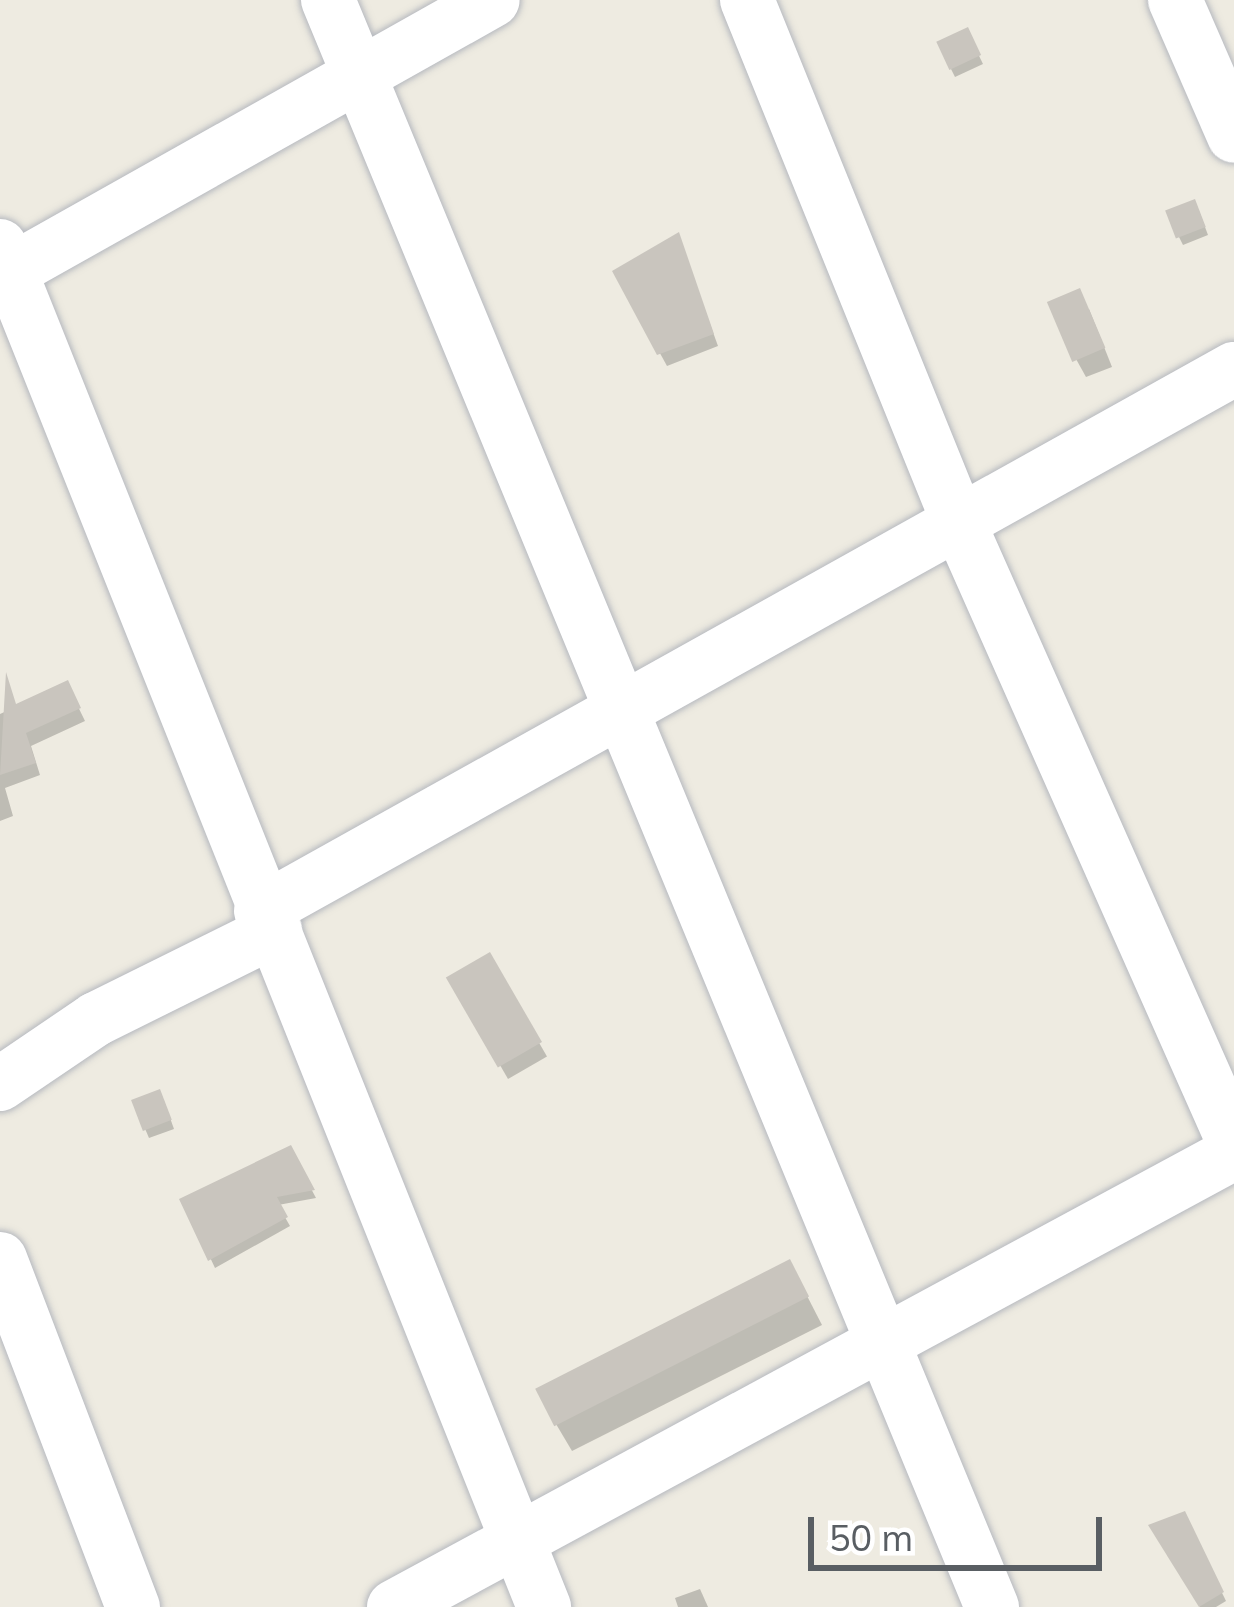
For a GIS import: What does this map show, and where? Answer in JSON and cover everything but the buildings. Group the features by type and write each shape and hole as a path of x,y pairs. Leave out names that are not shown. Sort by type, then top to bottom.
{"street":[{"path":"328,0 616,709 992,1607"},
{"path":"494,0 3,265 544,1607"},
{"path":"747,0 958,521 1234,1142"},
{"path":"1175,0 1234,136"},
{"path":"0,1084 96,1019 268,921 616,709 1234,369"},
{"path":"394,1607 516,1535 1234,1154"},
{"path":"0,1259 133,1607"}]}
